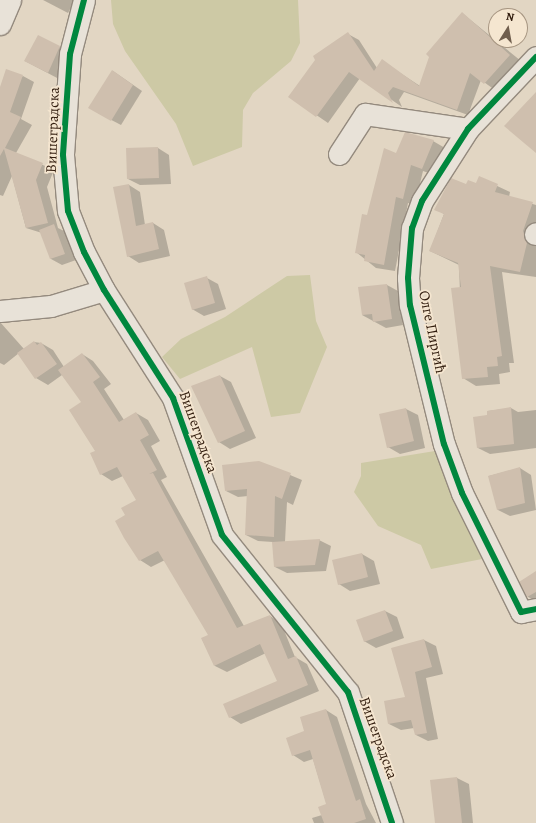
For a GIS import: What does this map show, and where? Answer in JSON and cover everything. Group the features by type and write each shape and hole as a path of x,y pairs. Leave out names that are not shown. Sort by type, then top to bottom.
{"street":[{"path":"0,24 10,0"},
{"name":"Вишеградска","path":"84,0 70,54 64,179 68,210 84,252 104,290 173,398 222,535 348,692 392,823"},
{"name":"Олге Пиргић","path":"528,610 462,493 447,451 410,304 408,253 416,214 468,130 536,57"},
{"path":"340,154 365,114 468,130"},
{"path":"0,311 51,306 104,290"}],"shaded area":[{"path":"111,0 298,0 300,43 291,61 253,93 243,110 242,147 193,166 176,124 125,51 113,24"},
{"path":"310,275 316,321 327,347 300,413 271,417 252,347 180,379 162,357 181,339 225,317 287,276"},
{"path":"435,451 482,559 431,569 421,545 378,526 354,492 361,476 361,463"}],"building":[{"path":"462,12 488,35 488,48 502,48 510,55 484,84 470,73 457,110 393,87 388,93 393,103 349,72 316,117 288,97 315,60 313,56 348,32 374,71 382,59 419,86 429,57 426,54"},
{"path":"38,35 60,46 48,73 24,61"},
{"path":"6,69 23,75 10,112 21,117 5,148 43,163 36,180 48,223 26,228 4,149 0,156 0,87"},
{"path":"112,70 133,85 111,121 88,108"},
{"path":"536,92 536,153 504,126"},
{"path":"405,132 434,140 422,169 411,165 403,199 396,197 384,265 364,261 365,255 355,253 362,214 367,215 384,148 396,153"},
{"path":"158,147 159,178 127,179 126,148"},
{"path":"479,176 498,184 495,192 533,202 523,231 527,243 520,272 490,266 502,356 497,357 498,366 487,367 488,377 462,379 451,288 461,287 458,263 429,251 444,214 434,210 451,178 466,184 468,180 476,183"},
{"path":"129,184 136,226 153,222 159,249 127,257 113,187"},
{"path":"54,224 65,254 50,259 39,230"},
{"path":"207,276 215,303 192,310 184,283"},
{"path":"387,284 392,319 373,322 372,314 362,315 358,287"},
{"path":"34,341 37,345 41,342 57,364 35,379 17,353"},
{"path":"82,353 100,377 93,382 119,422 136,412 149,435 140,440 157,470 149,474 153,473 237,628 270,615 288,659 296,656 308,685 229,718 223,704 277,681 260,644 214,666 201,638 208,635 158,551 139,561 124,538 115,521 125,515 121,508 136,500 117,467 100,475 90,453 95,451 69,410 81,402 58,370"},
{"path":"220,375 245,431 218,443 191,386"},
{"path":"511,407 514,444 477,448 473,417 487,415 487,411"},
{"path":"406,408 414,441 387,448 379,414"},
{"path":"259,461 291,473 282,499 275,496 274,537 245,535 247,489 225,491 222,465"},
{"path":"520,467 525,503 497,510 488,476"},
{"path":"320,539 315,565 274,567 272,542"},
{"path":"362,553 368,577 338,585 332,560"},
{"path":"536,571 536,592 527,597 519,582"},
{"path":"385,610 393,631 364,642 356,620"},
{"path":"424,639 432,667 415,672 427,733 415,735 411,720 388,724 384,701 405,697 391,648"},
{"path":"326,709 356,801 360,799 366,819 354,823 324,823 318,807 326,804 310,750 292,756 286,738 304,731 300,717"},
{"path":"457,777 462,823 435,823 430,780"}],"cycle path":[{"path":"84,0 70,54 63,155 68,211 84,252 104,290 173,398 222,535 348,692 392,823"},
{"path":"536,57 468,129 422,201 412,228 408,278 410,305 444,444 462,493 521,612 536,609"}]}
